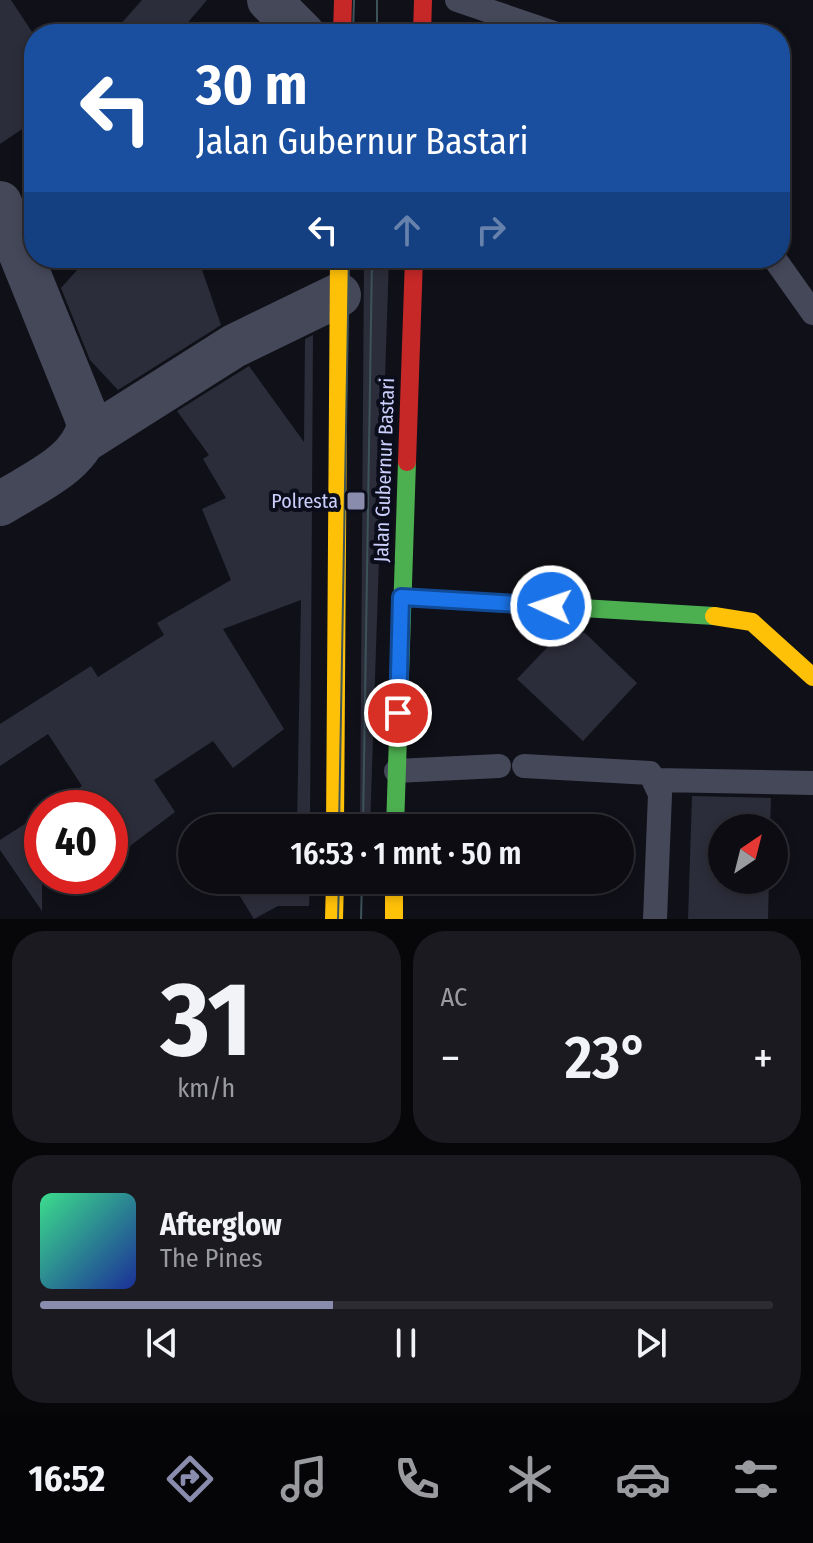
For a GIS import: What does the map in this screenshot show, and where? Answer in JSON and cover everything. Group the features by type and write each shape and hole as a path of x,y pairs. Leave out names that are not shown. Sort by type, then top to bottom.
{"main road":[{"path":"342,24 343,0"},
{"path":"422,24 423,0"},
{"name":"Jalan Gubernur Bastari","path":"395,814 414,268"},
{"path":"335,814 339,276"},
{"path":"401,597 731,617 752,622 813,677"},
{"path":"334,919 335,894"},
{"path":"394,894 394,919"}],"street":[{"path":"269,0 293,24"},
{"path":"0,203 24,260"},
{"path":"27,268 87,410 87,439"},
{"path":"0,504 74,455 87,439 339,276"}],"lane":[{"path":"457,0 528,24"},
{"path":"781,268 813,313"},
{"path":"396,771 499,766"},
{"path":"524,766 636,770 650,773 656,780 660,794 655,919"},
{"path":"656,780 813,783"}],"building":[{"path":"0,0 11,0 27,24 24,24 24,128 0,144"},
{"path":"142,0 207,0 187,24 121,24"},
{"path":"79,268 201,268 221,325 118,390 90,360 61,288"},
{"path":"364,268 389,268 370,814 360,814"},
{"path":"313,335 310,814 297,814 301,600 223,629 284,729 233,768 213,741 154,780 175,812 128,847 128,790 76,790 82,786 48,734 0,766 0,724 91,666 98,677 164,635 157,623 231,580 202,509 226,498 203,459 209,455 177,411 249,366 304,442 305,339"},
{"path":"562,632 585,633 637,683 583,741 517,679"},
{"path":"692,796 771,798 770,814 708,814 708,894 769,894 768,919 688,919"},
{"path":"24,825 24,885 0,850 0,840"},
{"path":"30,894 42,894 42,911"},
{"path":"239,894 309,894 309,906 278,906 254,919"}],"tram line":[{"path":"353,24 354,0"},
{"path":"377,0 377,24"},
{"path":"339,814 349,268"},
{"path":"363,814 372,268"},
{"path":"338,919 339,894"},
{"path":"361,919 362,894"}],"traffic: fast":[{"path":"395,814 407,462"},
{"path":"401,597 714,616"}],"traffic: slow":[{"path":"335,814 339,268"},
{"path":"714,616 752,622 813,677"},
{"path":"334,919 335,894"},
{"path":"394,894 394,919"}],"traffic: jam":[{"path":"342,24 343,0"},
{"path":"422,24 423,0"},
{"path":"407,462 414,268"}],"place":[{"name":"Polresta","path":"356,501"}],"route":[{"path":"398,713 401,597 551,606"}]}
